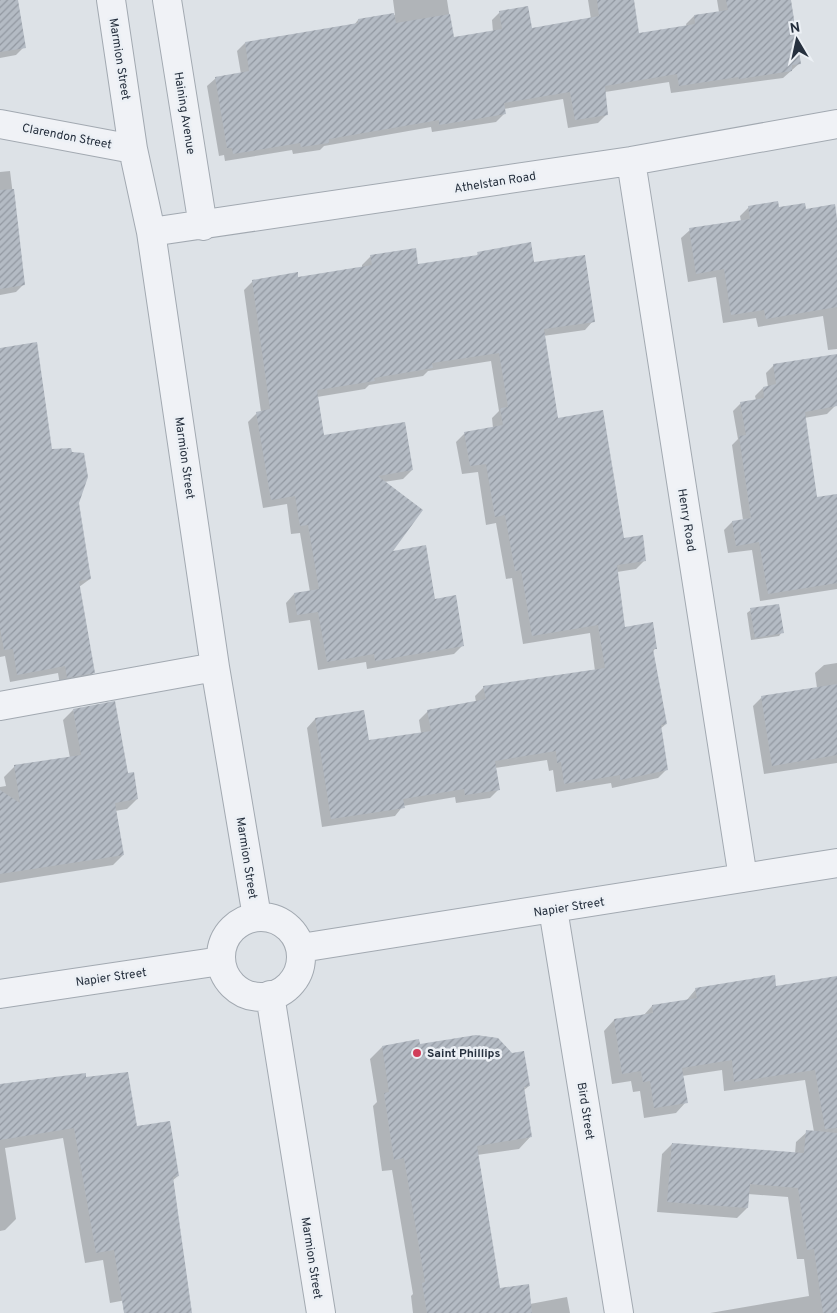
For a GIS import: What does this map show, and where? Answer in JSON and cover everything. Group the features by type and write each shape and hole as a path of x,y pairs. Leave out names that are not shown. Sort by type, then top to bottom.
{"street":[{"name":"Marmion Street","path":"111,0 133,149 151,232 215,666 257,917"},
{"name":"Haining Avenue","path":"167,0 203,226"},
{"name":"Clarendon Street","path":"0,124 133,149"},
{"name":"Athelstan Road","path":"151,232 203,226 631,161 837,124"},
{"name":"Henry Road","path":"631,161 743,878"},
{"path":"0,706 215,666"},
{"name":"Napier Street","path":"301,948 837,863"},
{"name":"Bird Street","path":"553,909 619,1313"},
{"path":"257,917 268,917 290,928 301,948 299,971 293,981 279,993 250,995 240,990 231,983 221,961 226,937 234,927 245,920 257,917"},
{"name":"Napier Street","path":"0,994 221,961"},
{"name":"Marmion Street","path":"270,995 321,1313"}],"building":[{"path":"0,0 18,0 26,48 0,52"},
{"path":"597,0 634,0 639,33 695,24 694,15 728,10 726,0 791,0 801,64 792,65 792,71 679,86 677,74 605,86 608,115 575,120 570,92 504,103 506,114 439,125 439,120 329,139 329,143 301,147 300,143 233,154 232,148 227,148 215,77 249,71 245,42 358,23 358,19 394,13 396,23 450,14 454,37 502,29 499,11 528,6 532,28 599,16"},
{"path":"14,189 25,285 0,289 0,190"},
{"path":"778,201 779,207 805,203 806,209 835,204 837,219 837,307 766,319 764,310 731,315 724,269 696,274 689,228 750,219 748,206"},
{"path":"531,242 534,262 585,255 595,322 544,329 558,418 603,410 624,538 643,535 646,561 617,565 625,627 653,622 657,649 653,649 667,724 661,725 668,770 620,780 620,775 564,784 561,762 557,763 556,751 495,761 500,790 465,795 464,789 403,799 405,808 331,819 315,718 364,710 369,740 431,731 427,710 486,699 483,686 605,668 598,625 532,636 521,570 515,571 505,515 495,517 486,464 470,466 464,432 503,425 500,408 508,407 499,353 432,363 433,368 374,378 375,381 317,390 324,435 405,422 413,470 378,476 423,510 393,551 426,545 435,599 456,595 464,646 375,661 374,654 327,662 318,612 297,615 294,593 319,589 308,525 300,526 295,496 271,500 256,412 270,409 252,280 298,272 298,277 372,265 370,255 416,248 418,264 478,255 477,252"},
{"path":"37,342 52,449 71,448 72,452 84,453 88,477 79,503 91,579 79,581 95,673 67,678 65,666 17,675 13,649 4,650 0,628 0,348"},
{"path":"837,354 837,406 805,412 817,497 837,494 837,583 768,594 759,542 736,546 732,521 751,518 739,436 746,435 740,402 764,398 763,387 776,384 773,364"},
{"path":"779,604 784,633 755,638 750,608"},
{"path":"837,684 837,755 772,766 761,696"},
{"path":"115,701 128,773 134,772 138,799 115,803 124,855 0,874 0,790 20,803 14,765 81,755 73,709"},
{"path":"775,975 776,986 837,976 837,1128 825,1129 815,1070 734,1082 732,1060 682,1068 688,1103 654,1108 650,1081 643,1082 641,1071 622,1074 614,1019 653,1013 652,1005 697,998 695,988"},
{"path":"476,1035 498,1038 512,1053 524,1051 530,1086 524,1087 532,1137 477,1146 500,1288 529,1284 532,1313 427,1313 422,1283 425,1282 404,1158 394,1160 384,1093 389,1092 382,1046 419,1039 420,1044"},
{"path":"128,1072 137,1126 170,1121 179,1176 173,1177 192,1313 124,1313 114,1250 96,1253 74,1128 0,1140 0,1084 86,1073 86,1077"},
{"path":"806,1130 837,1133 837,1313 823,1313 814,1249 807,1250 798,1188 750,1184 748,1208 667,1202 672,1143 804,1153"}],"place":[{"name":"Saint Phillips","path":"417,1053"}]}
